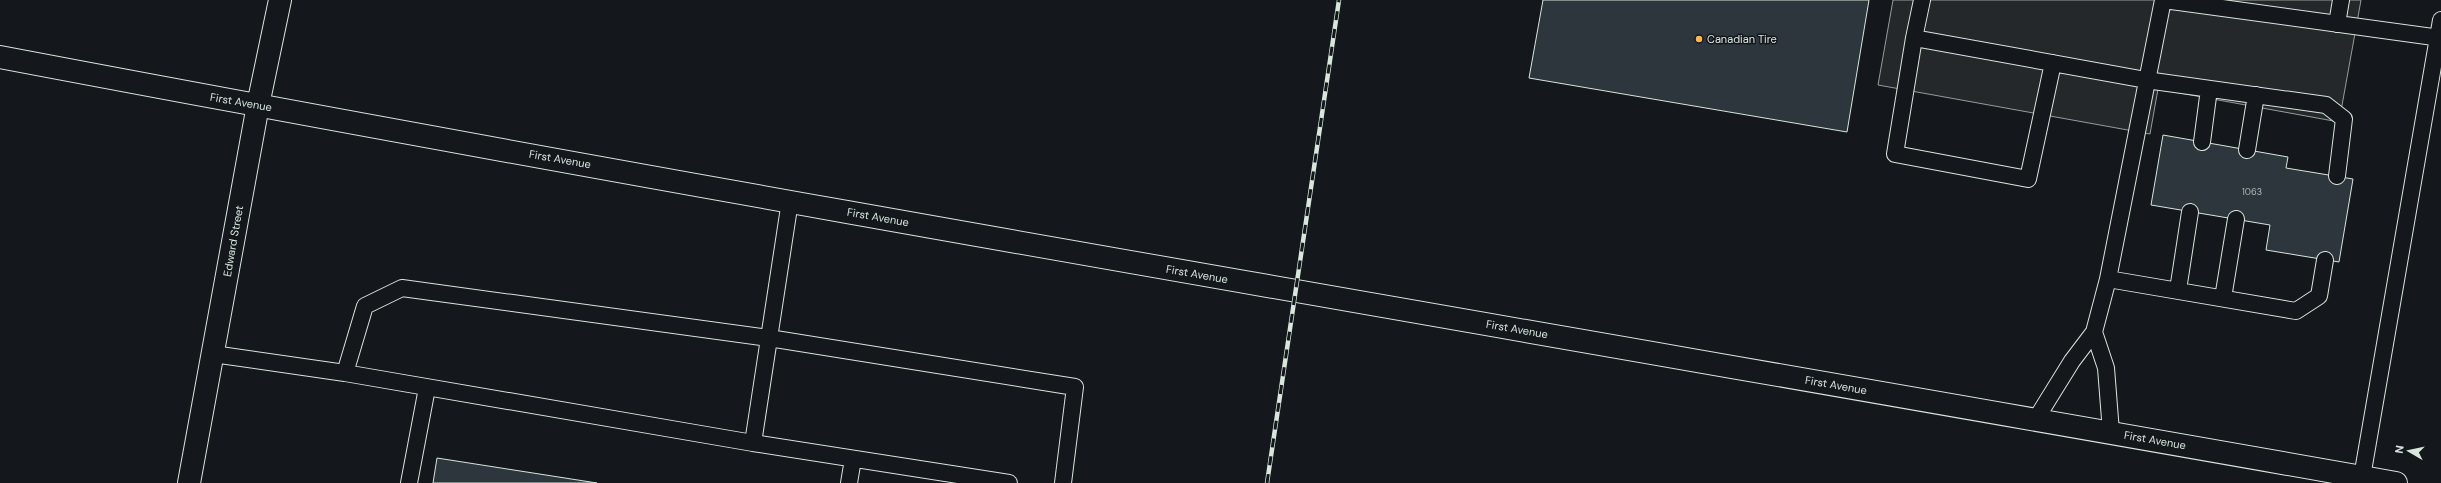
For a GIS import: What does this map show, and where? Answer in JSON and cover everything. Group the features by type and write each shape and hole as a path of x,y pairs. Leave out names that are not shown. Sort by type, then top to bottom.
{"main road":[{"name":"Edward Street","path":"189,483 258,105 280,0"},
{"name":"First Avenue","path":"0,57 790,201 2111,432 2361,480 2396,483"}],"lane":[{"path":"1922,0 1914,38 1895,154 2028,179 2053,63"},
{"path":"2036,419 2072,362 2094,332 2108,279 2146,80 2164,0 2439,38"},
{"path":"2337,24 2341,0"},
{"path":"2361,480 2441,20"},
{"path":"1914,38 2146,80 2326,105 2344,119 2337,176"},
{"path":"2202,142 2209,89"},
{"path":"2247,150 2256,95"},
{"path":"753,444 790,201"},
{"path":"2178,290 2190,212"},
{"path":"2223,298 2236,219"},
{"path":"2108,279 2296,311 2319,296 2325,260"},
{"path":"345,373 365,306 402,288 769,338 1075,387 1063,483"},
{"path":"2094,332 2106,368 2111,432"},
{"path":"213,354 345,373 753,444 1009,483"},
{"path":"410,483 427,388"},
{"path":"849,483 853,459"}],"shaded area":[{"path":"1893,0 2361,0 2339,122 2158,89 2150,134 1878,85"}],"building":[{"name":"Canadian Tire","path":"1543,0 1869,0 1847,132 1529,78"},
{"path":"2163,135 2288,157 2286,168 2353,179 2339,262 2266,250 2270,225 2151,205"},
{"path":"437,458 597,483 433,483"}],"railway":[{"path":"1267,483 1339,0"}],"place":[{"name":"Canadian Tire","path":"1699,39"}]}
